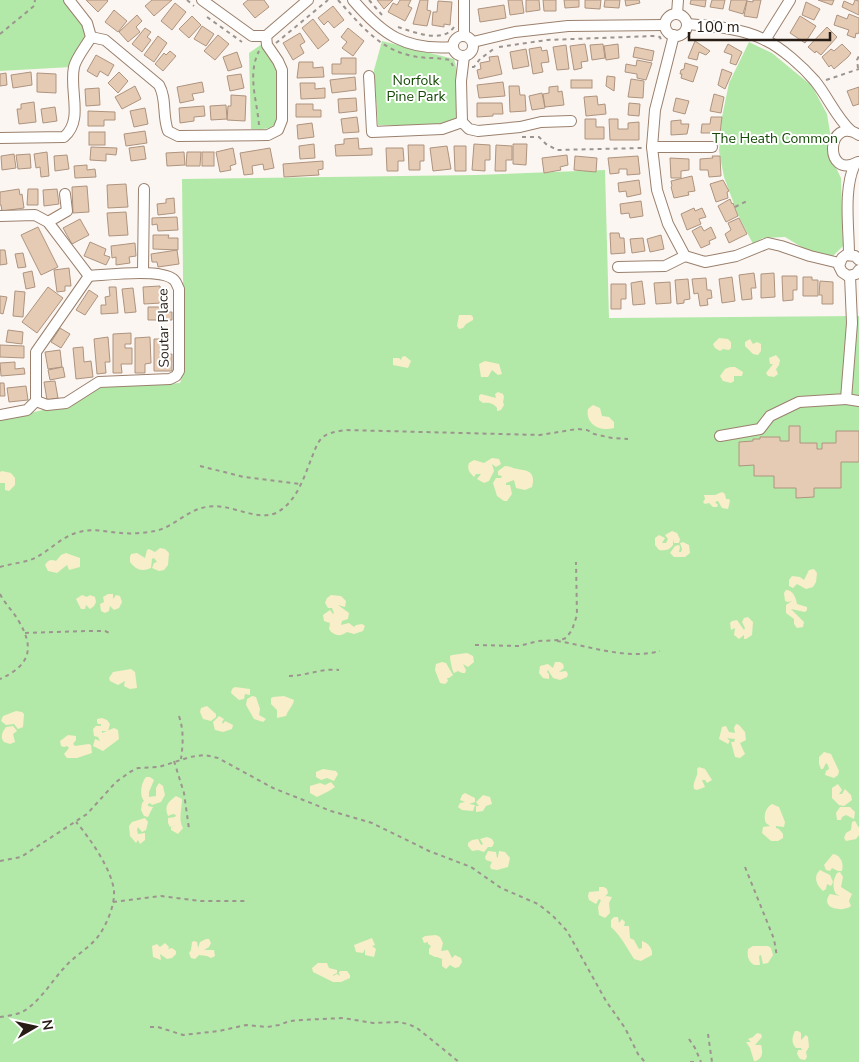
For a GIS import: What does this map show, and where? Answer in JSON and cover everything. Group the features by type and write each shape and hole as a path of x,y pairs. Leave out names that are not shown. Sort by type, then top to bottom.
{"street":[{"path":"0,138 64,137 74,123 74,66 91,37 87,23 69,0"},
{"path":"202,0 252,36 266,36 308,0"},
{"path":"353,0 383,32 399,40 437,48 450,47 457,54 460,62 462,122 469,129 478,131 520,128 541,122 571,121"},
{"path":"464,0 464,35"},
{"path":"677,14 678,0"},
{"path":"765,40 790,0"},
{"path":"677,14 683,17 686,28 682,34 674,35 668,32 665,25 668,18 677,14"},
{"path":"686,24 735,30 765,40 800,64 816,83 843,123 855,133"},
{"path":"473,42 515,32 568,26 665,25"},
{"path":"450,47 456,37 464,35 473,42 474,46 471,52 460,62"},
{"path":"674,35 655,110 652,148 657,190 668,224 685,256"},
{"path":"91,37 105,40 159,85 164,94 165,121 168,131 178,136 268,135 278,130 282,120 282,70 268,45 266,36"},
{"path":"369,76 372,132 442,129 462,122"},
{"path":"829,102 836,137"},
{"path":"848,188 842,164 832,152 832,146 840,133 855,133"},
{"path":"652,148 712,147"},
{"path":"842,164 857,163"},
{"path":"849,254 848,188 851,173 857,163"},
{"path":"144,189 144,272"},
{"path":"48,222 67,210 65,194"},
{"path":"0,216 35,215 48,222 89,276 36,352 36,401 27,410 0,415"},
{"path":"618,267 665,266 685,256 705,262 736,256 768,243 839,263"},
{"path":"839,263 844,256 849,254 859,260"},
{"path":"839,263 842,272 854,273 846,398"},
{"name":"Soutar Place","path":"36,401 47,404 66,403 99,382 170,379 176,376 179,371 178,289 176,281 171,277 144,272 89,276"},
{"path":"720,436 760,429 770,416 799,402 846,398 859,401"}],"path":[{"path":"0,34 34,6 35,0"},
{"path":"338,0 370,35 387,48 408,55 429,59 439,58 474,67 480,59 495,47 547,40 653,36 660,37 663,45"},
{"path":"369,0 384,17"},
{"path":"397,27 415,33 435,35 444,34 452,30 456,24"},
{"path":"444,34 450,47 450,60"},
{"path":"816,83 859,68 857,60 859,56"},
{"path":"450,60 460,62"},
{"path":"520,128 521,137 539,137 546,144 557,150 652,148"},
{"path":"735,207 747,201"},
{"path":"0,567 35,558 67,536 79,532 91,530 123,534 156,531 174,523 195,509 207,506 222,506 259,516 268,516 278,512 295,495 317,444 323,437 332,432 345,430 540,435 577,429 587,430 594,434 612,438 628,439"},
{"path":"200,466 244,477 301,484"},
{"path":"475,645 507,647 566,638 575,623 577,606 576,562"},
{"path":"0,594 25,633 28,645 24,663 14,673 0,680"},
{"path":"25,633 85,630 104,631 112,634"},
{"path":"552,641 607,652 644,654 660,651"},
{"path":"289,676 329,669 339,670"},
{"path":"179,716 182,726 183,743 181,759"},
{"path":"0,861 21,857 76,822 87,814 116,782 138,768 159,767 181,759 204,755 218,758 273,788 331,811 372,823 429,851 471,867 501,888 538,904 567,931 606,1001 625,1028 638,1054 645,1062"},
{"path":"174,761 184,793 189,829"},
{"path":"0,1017 22,1012 36,1002 70,960 99,935 107,921 113,902 114,891 96,849 76,822"},
{"path":"745,867 774,939 777,957"},
{"path":"113,902 161,896 201,901 248,901"},
{"path":"150,1027 158,1027 182,1035 219,1031 246,1025 273,1026 302,1020 343,1018 373,1023 398,1022 417,1028 459,1062"},
{"path":"708,1034 712,1062"},
{"path":"689,1039 701,1062"},
{"path":"690,1062 695,1062"}],"green space":[{"path":"0,0 65,0 87,26 88,35 71,67 0,71"},
{"name":"Norfolk Pine Park","path":"382,41 454,59 458,75 459,116 454,122 446,126 378,125 374,70"},
{"name":"The Heath Common","path":"749,42 772,53 812,86 827,114 831,138 828,151 841,178 843,246 833,256 808,251 785,237 763,238 753,244 738,215 724,177 719,151 722,117 729,83"},
{"path":"262,44 277,64 278,120 270,128 251,129 249,53"},
{"path":"605,170 609,318 859,316 859,1062 0,1062 0,420 36,412 74,400 95,388 180,383 184,371 182,179 476,175"}],"sand":[{"path":"459,315 471,315 473,320 459,329 457,326"},
{"path":"719,338 728,339 731,342 729,350 723,349 720,351 715,348 713,344"},
{"path":"750,339 753,344 757,342 761,344 761,351 758,355 753,354 745,346 745,342"},
{"path":"776,355 780,360 776,369 778,374 774,377 768,376 766,373 773,364 770,364 769,358"},
{"path":"405,356 411,361 408,368 393,365 393,358 401,360"},
{"path":"485,361 499,364 502,374 498,375 492,370 488,377 481,377 479,364"},
{"path":"735,367 743,372 742,376 734,376 734,381 731,383 723,381 720,376 725,369"},
{"path":"498,392 503,394 504,397 504,405 501,410 497,411 494,405 483,403 479,400 481,394 496,398 495,394"},
{"path":"593,405 600,408 602,416 609,417 614,422 614,428 599,428 591,423 588,409"},
{"path":"492,458 499,459 501,464 496,467 492,464 494,471 489,481 484,483 477,479 481,474 476,474 474,477 470,472 469,463 474,460 484,463"},
{"path":"505,466 525,470 533,476 532,487 525,490 516,488 514,480 506,483 506,485 510,485 512,494 507,501 497,496 493,483 496,478 501,478 502,476 498,475 498,471"},
{"path":"0,472 11,473 15,478 15,485 9,491 5,490 5,483 0,483"},
{"path":"722,492 725,494 726,499 730,501 728,509 722,508 718,501 715,502 718,505 717,507 703,502 705,499 704,495 715,495"},
{"path":"672,531 677,533 680,539 679,543 674,543 673,539 673,545 670,548 659,550 655,545 655,538 659,535 665,538 662,543 666,543 668,539 665,535"},
{"path":"683,542 689,545 690,553 685,557 674,557 670,553 675,546 679,545 679,552 681,552 680,543"},
{"path":"160,548 165,549 169,553 168,565 164,570 159,571 152,568 154,563 157,562 154,558 152,559 151,568 145,570 135,567 130,562 131,554 137,553 145,558 147,550 155,552"},
{"path":"66,553 80,558 80,567 69,570 67,565 57,573 48,571 45,565 47,562 51,560 56,561 61,555"},
{"path":"814,569 817,573 816,582 813,587 806,589 797,584 793,588 789,586 789,580 792,576 800,577 804,580 809,570"},
{"path":"786,590 792,593 797,604 807,607 805,612 791,609 804,622 803,627 797,628 794,624 794,619 786,613 786,605 792,601 785,601 784,593"},
{"path":"113,594 113,599 116,595 120,596 122,602 119,608 114,610 110,606 109,611 105,613 101,611 100,604 104,602 103,597"},
{"path":"82,595 95,597 96,602 94,606 90,609 86,605 85,609 81,609 76,599"},
{"path":"331,595 341,596 346,601 345,607 338,605 349,613 348,619 342,621 341,625 349,623 354,627 362,624 365,626 363,631 354,634 347,632 340,635 335,634 329,629 330,623 324,621 323,615 330,610 334,613 332,608 328,608 325,603"},
{"path":"748,617 753,622 752,635 744,639 744,635 739,639 734,635 735,628 731,630 730,623 737,620 744,630 742,622 744,618"},
{"path":"467,653 473,656 474,662 468,667 463,664 466,670 465,673 458,671 454,673 450,656"},
{"path":"555,662 563,664 564,668 559,672 566,671 567,677 560,680 553,678 548,670 549,679 543,678 539,673 540,666 548,664 553,668"},
{"path":"446,663 453,675 447,678 448,681 445,684 440,683 435,670 436,664"},
{"path":"131,669 135,672 137,688 130,689 124,686 125,681 118,685 110,681 109,678 113,672"},
{"path":"235,687 250,689 250,695 245,694 244,699 239,700 231,693"},
{"path":"252,696 256,697 260,709 259,715 266,719 263,722 254,719 246,705 247,699"},
{"path":"284,696 294,700 286,716 277,718 277,710 271,704 271,698"},
{"path":"207,706 216,714 216,717 211,721 203,719 200,712 201,708"},
{"path":"16,711 24,714 23,727 18,729 14,724 6,725 1,721 3,716"},
{"path":"219,716 224,719 223,724 225,721 233,725 232,729 223,732 215,730 213,722"},
{"path":"102,718 110,724 108,730 114,728 118,730 119,739 103,751 93,746 95,739 100,741 98,737 94,736 93,729 96,726 101,726 101,724 98,724 97,719"},
{"path":"736,724 745,732 746,740 740,743 745,754 740,758 735,757 731,742 734,742 735,739 727,738 730,741 728,744 719,739 722,727 726,726 729,732 735,733 734,728"},
{"path":"13,726 17,731 13,734 15,742 10,744 4,742 3,731 6,727"},
{"path":"68,735 76,736 73,744 75,746 91,745 92,753 77,758 67,758 64,754 69,748 61,746 60,741"},
{"path":"824,752 831,754 839,771 838,775 834,778 825,775 829,769 826,763 823,769 821,769 819,764 819,757"},
{"path":"699,767 705,769 712,780 707,783 705,780 702,780 705,787 697,790 694,789 694,784"},
{"path":"323,769 336,771 338,774 334,781 327,778 321,780 316,777 316,772"},
{"path":"146,777 154,780 149,797 156,796 156,788 159,783 163,786 165,795 161,802 152,805 148,804 148,806 153,807 148,817 144,816 141,810 144,801 141,789"},
{"path":"331,782 335,787 329,791 317,797 310,793 310,786 320,783 325,785"},
{"path":"838,784 842,790 839,794 842,794 845,789 851,795 852,800 844,806 839,805 832,798 832,788"},
{"path":"465,793 475,798 475,802 469,804 475,805 473,811 462,810 458,807 460,803 465,802 460,800"},
{"path":"483,795 490,797 492,804 486,806 483,811 476,812 476,806 479,806 476,802"},
{"path":"176,796 182,799 180,818 183,828 178,834 171,830 171,827 176,825 170,827 168,823 168,818 175,817 176,815 168,816 166,810 169,802"},
{"path":"772,804 779,807 785,822 784,827 776,826 783,834 783,838 778,841 771,841 762,833 763,827 770,826 765,821 765,815 766,810"},
{"path":"840,807 850,807 855,812 854,819 846,815 841,820 837,820 836,813"},
{"path":"145,818 148,822 146,830 142,832 138,827 137,830 138,834 145,833 145,840 140,844 138,840 136,843 130,836 129,826 132,822"},
{"path":"855,821 859,828 859,835 856,839 846,841 844,838 846,833 851,830 852,822"},
{"path":"487,837 492,839 494,843 492,847 488,847 484,852 472,851 468,846 468,843 472,840 478,839 481,845 483,844 480,839"},
{"path":"488,851 496,852 497,858 499,851 505,852 510,858 508,867 497,870 491,869 492,862 486,860 485,857"},
{"path":"833,854 841,860 842,871 832,868 830,871 826,870 824,865"},
{"path":"820,870 830,875 833,882 831,886 827,884 826,889 823,891 816,880"},
{"path":"840,872 843,877 841,887 852,894 849,901 851,906 838,909 829,906 827,899 830,894 840,896 835,892 834,884 837,873"},
{"path":"599,887 607,889 608,893 604,898 606,896 612,897 609,903 610,913 605,918 599,915 598,907 601,900 599,899 596,904 589,900 588,896 589,892 599,891"},
{"path":"614,917 618,917 619,923 622,919 625,922 624,926 629,926 630,938 634,940 639,949 642,948 642,941 648,944 652,955 641,961 634,959 621,938 611,927 611,920"},
{"path":"436,935 440,937 443,943 441,951 448,950 452,958 455,955 461,958 462,962 459,967 455,968 450,965 446,969 442,966 442,959 429,954 431,946 428,942 424,943 422,938"},
{"path":"372,938 375,945 372,946 376,949 374,957 365,955 365,949 363,953 356,952 354,945"},
{"path":"209,939 211,943 204,950 214,950 215,956 211,958 199,955 195,959 191,958 189,953 192,942 197,942 198,948 200,942"},
{"path":"165,943 169,947 168,949 172,948 176,951 176,954 172,958 167,959 160,954 161,960 153,957 152,946 157,944 160,947"},
{"path":"753,946 768,946 771,948 773,955 768,963 763,964 761,955 759,956 760,965 754,965 750,962 748,949"},
{"path":"318,963 327,963 329,968 337,970 337,973 333,976 337,974 340,976 340,971 347,971 350,978 341,982 333,982 313,972 312,968"},
{"path":"795,1031 801,1033 801,1040 806,1035 808,1037 809,1047 805,1060 800,1059 797,1054 798,1050 802,1050 801,1048 796,1048 793,1044"},
{"path":"757,1033 761,1034 762,1037 755,1045 761,1045 762,1052 760,1058 754,1061 746,1042 751,1042 748,1039"}],"building":[{"path":"86,0 107,0 108,1 98,12"},
{"path":"152,0 172,0 154,16 145,6"},
{"path":"248,0 264,0 269,7 255,18 243,4"},
{"path":"377,0 393,0 384,9"},
{"path":"400,0 411,0 408,6 412,8 405,21 388,12 393,3 397,5"},
{"path":"420,0 428,0 427,10 431,11 427,26 413,24"},
{"path":"508,0 522,0 524,13 510,15"},
{"path":"526,0 539,0 540,10 526,12"},
{"path":"543,0 556,0 556,11 544,11"},
{"path":"564,0 579,0 579,7 565,8"},
{"path":"585,0 601,0 600,9 585,8"},
{"path":"605,0 620,0 619,8 604,7"},
{"path":"625,0 639,0 640,3 626,6"},
{"path":"691,0 706,0 705,7 690,4"},
{"path":"712,0 725,0 723,9 710,7"},
{"path":"731,0 747,0 743,14 729,10"},
{"path":"753,0 761,0 757,18 744,16 747,1 753,2"},
{"path":"818,0 834,0 832,5"},
{"path":"855,0 859,1 859,15 842,7 844,1 853,5"},
{"path":"438,1 452,2 450,25 444,24 444,27 432,25 433,12 437,12"},
{"path":"806,2 820,9 814,20 802,15"},
{"path":"175,3 186,12 172,30 161,21"},
{"path":"504,5 506,18 480,22 478,9"},
{"path":"333,6 344,20 334,28 328,21 324,25 318,18"},
{"path":"114,10 127,21 118,32 105,22"},
{"path":"849,14 859,18 859,32 858,34 856,33 855,38 847,35 849,30 834,25 837,15 847,19"},
{"path":"137,15 142,21 136,27 140,32 128,42 119,32"},
{"path":"192,16 201,25 189,38 179,29"},
{"path":"800,16 816,26 805,43 790,33"},
{"path":"313,19 329,40 318,49 302,28"},
{"path":"202,26 214,34 206,46 194,39"},
{"path":"827,27 837,37 821,55 816,51 815,53 808,47"},
{"path":"145,28 151,32 147,37 151,40 142,52 132,44"},
{"path":"348,28 364,41 353,56 342,48 347,42 341,37"},
{"path":"300,33 305,42 300,45 304,53 293,60 283,43"},
{"path":"218,35 229,44 215,60 204,51"},
{"path":"158,36 167,43 154,62 144,55"},
{"path":"695,41 710,51 706,55 699,52 697,60 688,58"},
{"path":"585,44 588,61 581,62 582,68 574,70 570,46"},
{"path":"603,44 605,58 592,60 590,45"},
{"path":"618,44 619,58 606,60 604,46"},
{"path":"728,44 742,52 736,65 730,63 732,55 724,52"},
{"path":"842,44 851,53 834,69 831,65 829,67 822,57 831,49 834,51"},
{"path":"566,45 569,69 557,70 553,47"},
{"path":"541,47 542,51 547,50 549,62 541,63 543,72 533,74 529,49"},
{"path":"635,47 654,51 652,61 633,57"},
{"path":"526,49 529,66 513,69 510,52"},
{"path":"170,51 176,56 163,71 155,64 164,53 166,55"},
{"path":"237,52 242,67 228,71 223,57"},
{"path":"96,55 114,65 108,76 100,71 97,77 87,71"},
{"path":"498,56 502,74 479,79 477,70 481,69 480,63 490,61 489,57"},
{"path":"341,58 356,58 356,74 332,74 332,64 341,64"},
{"path":"637,60 652,63 646,80 637,78 637,74 625,72 626,64 636,66"},
{"path":"299,62 313,62 313,68 323,67 324,77 297,78"},
{"path":"685,63 698,67 693,82 681,78 681,70 684,69"},
{"path":"722,69 732,73 725,89 718,85"},
{"path":"31,72 32,85 13,88 11,75"},
{"path":"119,72 128,81 118,93 108,83"},
{"path":"6,73 7,85 0,86 0,74"},
{"path":"37,73 56,74 56,93 37,92"},
{"path":"241,74 244,88 230,91 227,76"},
{"path":"607,76 615,77 614,91 606,86"},
{"path":"355,77 356,90 332,93 330,80"},
{"path":"631,79 644,81 643,98 628,97"},
{"path":"571,80 592,80 592,88 571,88"},
{"path":"202,82 204,92 192,94 194,100 180,103 177,87"},
{"path":"503,82 505,96 479,98 477,85"},
{"path":"300,83 315,83 315,89 325,88 325,98 301,99"},
{"path":"135,86 141,99 122,109 115,97"},
{"path":"509,86 519,86 520,95 525,95 526,111 510,112"},
{"path":"558,86 558,92 562,91 564,105 545,107 543,94 549,93 549,87"},
{"path":"859,87 859,104 853,106 847,91"},
{"path":"99,88 100,105 86,106 85,89"},
{"path":"542,93 545,108 532,110 529,96"},
{"path":"714,94 724,97 721,113 710,111"},
{"path":"231,95 246,96 245,121 227,120 228,106 231,106"},
{"path":"597,96 598,105 605,104 606,114 586,116 584,97"},
{"path":"356,98 357,111 339,113 338,99"},
{"path":"676,98 689,101 685,114 673,111"},
{"path":"34,102 36,122 19,124 17,109 21,109 21,104"},
{"path":"477,103 502,103 503,114 477,117"},
{"path":"629,103 640,104 639,116 628,115"},
{"path":"296,104 313,104 313,110 321,110 321,117 296,117"},
{"path":"226,105 227,119 211,120 210,106"},
{"path":"204,106 205,116 194,117 194,121 180,123 179,108"},
{"path":"55,107 57,121 43,123 41,109"},
{"path":"145,108 148,124 134,127 130,111"},
{"path":"88,111 115,112 115,120 104,120 104,126 88,126"},
{"path":"357,117 359,132 343,133 341,119"},
{"path":"711,117 722,117 720,133 701,133 702,124 710,124"},
{"path":"585,119 596,119 596,127 604,127 604,139 585,139"},
{"path":"609,119 618,119 618,129 628,129 628,123 639,122 639,140 610,140"},
{"path":"681,120 681,124 689,124 687,134 671,135 671,121"},
{"path":"312,123 314,137 298,139 297,125"},
{"path":"145,131 147,143 126,146 124,134"},
{"path":"89,132 105,132 105,145 89,145"},
{"path":"358,138 359,149 372,148 372,155 336,156 335,145 344,144 344,139"},
{"path":"314,144 315,158 300,159 299,146"},
{"path":"474,144 490,145 490,160 485,160 485,171 472,170"},
{"path":"513,144 527,144 526,165 513,164"},
{"path":"408,145 424,145 424,161 420,161 420,170 409,170"},
{"path":"496,145 512,146 512,160 506,160 506,171 495,171"},
{"path":"144,146 146,159 131,161 129,148"},
{"path":"447,146 451,169 433,171 430,148"},
{"path":"454,146 466,146 466,171 455,171"},
{"path":"91,147 117,148 116,155 106,154 106,161 90,160"},
{"path":"233,148 236,164 230,166 231,170 220,172 216,152"},
{"path":"270,148 274,168 264,170 263,164 252,166 253,174 244,175 240,153"},
{"path":"386,148 403,148 404,161 398,161 398,171 387,171"},
{"path":"47,152 49,176 41,177 40,167 36,168 34,154"},
{"path":"184,152 185,165 167,166 166,153"},
{"path":"187,152 201,152 200,166 186,166"},
{"path":"202,152 214,152 214,166 202,166"},
{"path":"14,154 16,168 2,170 1,156"},
{"path":"30,154 31,168 18,169 16,155"},
{"path":"67,155 69,169 55,171 54,156"},
{"path":"567,155 568,165 560,167 561,170 544,173 542,158"},
{"path":"575,156 597,158 596,172 574,170"},
{"path":"638,156 640,174 627,175 627,169 619,169 619,173 610,174 608,158"},
{"path":"712,156 720,156 721,176 709,177 708,170 700,170 700,159 713,158"},
{"path":"670,158 689,159 689,170 681,171 681,178 671,178"},
{"path":"323,161 323,169 318,170 319,175 284,177 283,164"},
{"path":"87,165 87,170 95,169 96,177 75,178 74,166"},
{"path":"692,176 695,191 688,192 689,195 674,198 671,181"},
{"path":"639,180 641,194 627,197 626,191 619,192 618,183"},
{"path":"723,180 729,191 727,192 728,198 716,202 710,184"},
{"path":"126,184 128,207 108,208 107,185"},
{"path":"87,186 89,212 73,213 72,187"},
{"path":"19,189 20,195 22,194 24,208 2,211 0,192"},
{"path":"28,189 38,189 38,205 27,205"},
{"path":"57,189 59,204 44,206 43,190"},
{"path":"174,198 175,213 158,215 157,204 166,203 166,199"},
{"path":"730,199 738,216 726,222 718,206"},
{"path":"641,201 643,216 630,218 629,213 621,214 620,204"},
{"path":"694,208 695,211 702,208 706,217 699,219 701,224 687,230 681,214"},
{"path":"126,212 128,235 109,236 107,213"},
{"path":"177,217 178,230 158,231 157,224 152,225 152,218"},
{"path":"739,218 747,234 729,243 725,234 731,230 728,223"},
{"path":"80,219 89,235 72,244 63,228"},
{"path":"701,226 704,231 711,227 716,238 709,241 710,244 701,248 692,231"},
{"path":"38,227 58,267 41,275 21,235"},
{"path":"610,233 619,233 620,238 624,238 625,253 611,254"},
{"path":"153,235 169,235 168,238 178,238 178,250 153,249"},
{"path":"661,235 664,249 650,252 647,239"},
{"path":"643,238 645,251 632,253 630,239"},
{"path":"90,242 106,249 104,255 110,257 106,265 84,256"},
{"path":"135,243 136,256 129,257 130,263 116,265 116,257 112,258 111,246"},
{"path":"0,250 5,250 7,264 0,265"},
{"path":"177,250 179,264 158,267 157,262 152,262 151,254"},
{"path":"23,253 26,267 18,268 15,254"},
{"path":"69,268 71,286 65,286 65,291 57,292 54,270"},
{"path":"32,271 35,287 26,289 23,273"},
{"path":"754,273 756,288 751,288 752,299 742,300 739,275"},
{"path":"774,273 775,297 761,298 761,274"},
{"path":"782,276 797,276 797,290 793,290 793,300 783,301"},
{"path":"732,277 735,301 722,303 719,279"},
{"path":"803,277 812,277 812,280 818,280 818,296 803,296"},
{"path":"706,278 707,290 711,290 712,298 707,299 708,305 700,306 698,293 694,294 692,279"},
{"path":"688,279 690,299 684,300 684,303 677,304 675,280"},
{"path":"642,281 645,304 633,305 631,283"},
{"path":"820,281 833,282 833,304 822,304 822,295 819,295"},
{"path":"670,282 671,303 656,304 654,283"},
{"path":"611,284 626,284 626,299 621,299 621,309 611,309"},
{"path":"160,286 161,303 144,304 143,287"},
{"path":"48,287 63,298 37,333 22,322"},
{"path":"109,287 116,287 118,313 101,314 101,305 106,305 105,297 110,296"},
{"path":"133,288 136,312 125,313 122,289"},
{"path":"89,290 98,296 85,315 76,310"},
{"path":"15,291 25,292 23,317 13,316"},
{"path":"0,296 7,297 3,314 0,313"},
{"path":"148,307 164,307 164,312 172,312 172,320 148,320"},
{"path":"60,328 70,334 61,348 51,342"},
{"path":"8,330 23,332 22,344 6,342"},
{"path":"131,333 131,344 125,344 125,348 132,348 132,364 121,364 122,373 113,373 113,334"},
{"path":"108,337 110,362 105,362 106,373 97,374 94,339"},
{"path":"150,337 151,363 145,364 145,373 135,373 135,338"},
{"path":"154,339 162,339 162,354 172,354 172,371 154,371"},
{"path":"0,345 24,346 24,358 0,357"},
{"path":"83,347 84,362 91,361 93,377 76,379 73,348"},
{"path":"60,350 62,367 48,369 45,352"},
{"path":"15,362 15,369 24,368 25,374 1,376 0,363"},
{"path":"63,367 65,377 50,380 48,370"},
{"path":"55,381 58,398 47,400 44,382"},
{"path":"0,383 4,383 5,396 0,396"},
{"path":"26,386 28,400 9,402 7,388"},
{"path":"789,426 800,426 800,443 817,443 817,449 822,449 822,443 836,443 836,431 859,431 859,462 841,462 841,488 814,488 814,497 796,498 796,488 774,488 774,476 754,476 754,465 739,466 739,442 753,441 753,439 760,439 760,437 780,437 780,441 789,441"}]}
